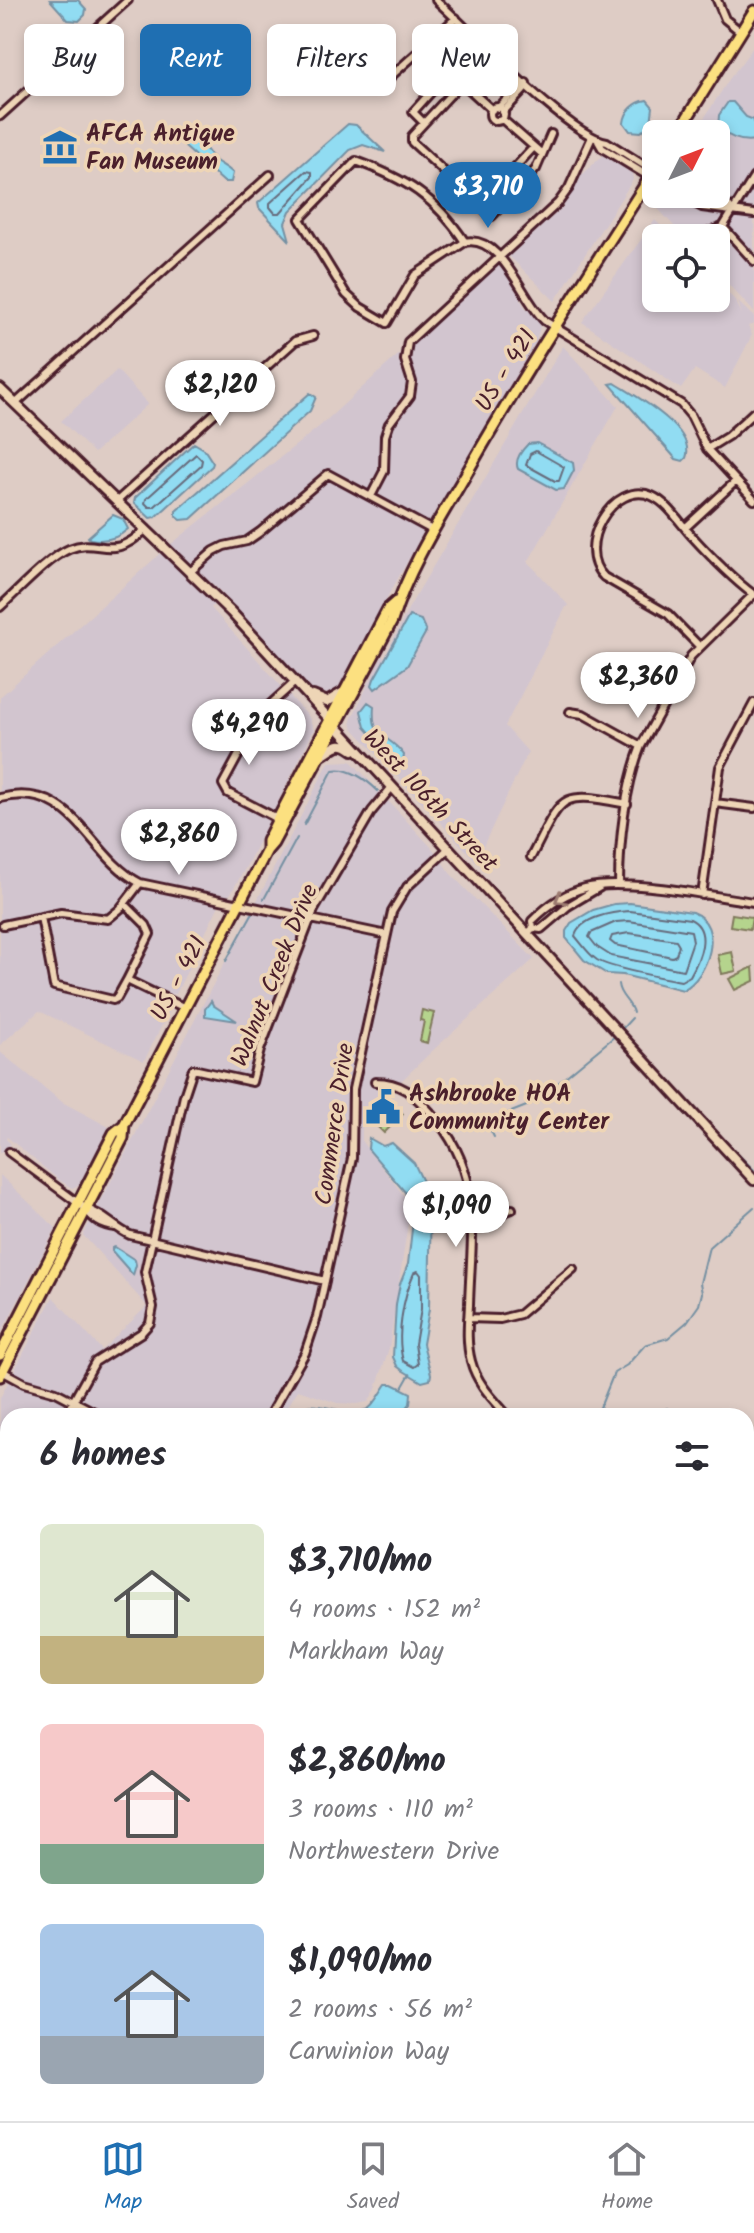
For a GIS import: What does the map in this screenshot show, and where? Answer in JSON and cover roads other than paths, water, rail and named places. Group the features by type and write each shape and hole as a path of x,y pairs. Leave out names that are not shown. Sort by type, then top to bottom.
{"main road":[{"path":"686,120 753,15"},
{"name":"US - 421","path":"267,850 267,841 278,819 392,621 399,599 434,531 489,434 642,192"},
{"name":"US - 421","path":"1,1373 114,1133 124,1125 319,756 346,690 388,609 399,599"},
{"name":"US - 421","path":"0,1355 82,1206"}],"street":[{"path":"0,116 128,0"},
{"path":"436,0 561,116 642,166"},
{"path":"717,0 725,19 741,32"},
{"path":"449,24 456,18"},
{"path":"396,72 412,57"},
{"path":"499,112 523,91 526,83"},
{"path":"424,123 413,112 427,96"},
{"path":"449,96 412,136 412,142 492,216 536,169 551,134"},
{"path":"479,96 542,154"},
{"path":"371,496 384,471 385,436 389,424 410,396 412,382 405,360 408,342 563,197 595,139"},
{"path":"480,205 533,148"},
{"path":"465,242 446,214 423,194 368,164 356,161 300,219 346,294 360,307 387,323 415,275 465,242 479,242 499,257 533,310 554,328 681,404 691,416 707,449 754,500"},
{"path":"15,404 270,175"},
{"path":"725,224 754,177"},
{"path":"730,207 733,210"},
{"path":"707,208 754,214"},
{"path":"730,235 754,261"},
{"path":"117,501 295,341 313,336"},
{"name":"West 106th Street","path":"0,389 190,572 307,694 530,931 754,1180"},
{"path":"707,449 728,436 754,412"},
{"path":"190,572 214,551 247,541 260,532 328,474 434,531"},
{"path":"685,528 736,481"},
{"path":"619,885 619,852 641,746 688,661 754,595 728,575 661,502 649,495 631,494 614,504 592,541 593,562 604,577 673,617 700,647"},
{"path":"0,607 64,551 80,546 117,547 132,541 146,529"},
{"path":"278,819 228,793 223,784 262,712 295,682"},
{"path":"307,694 327,702 346,690"},
{"path":"702,895 722,762 754,703"},
{"path":"570,712 587,716 641,746"},
{"path":"319,756 338,744 360,752"},
{"name":"Walnut Creek Drive","path":"68,1408 95,1362 141,1333 150,1323 153,1307 145,1272 184,1096 193,1069 252,1082 260,1050 311,917 372,811 392,787"},
{"path":"0,798 31,795 58,804 121,870 140,883 387,935"},
{"path":"531,857 555,813 567,800 587,796 627,804"},
{"path":"715,803 754,808"},
{"name":"Commerce Drive","path":"273,1408 310,1343 325,1281 352,1158 353,1089 392,912 402,894 449,848"},
{"path":"3,925 70,913 108,919 125,904 140,883"},
{"path":"600,887 568,906 541,929 530,931 532,921 560,898 590,887 619,885 754,902"},
{"path":"41,917 54,986 113,1000 117,998 150,934 146,925 125,904"},
{"path":"127,980 185,1008"},
{"path":"375,1082 395,1083 408,1090 444,1128 464,1163 472,1213 468,1348 474,1371 484,1389 501,1408"},
{"path":"9,1152 82,1206 130,1235 325,1281"},
{"path":"472,1213 501,1213 512,1209"},
{"path":"468,1318 517,1316 573,1269"},
{"path":"1,1373 87,1408"}],"water":[{"path":"50,0 78,0 86,9 85,15 79,21 68,20"},
{"path":"647,100 653,107 651,120 642,120 641,132 630,131 624,123 626,115"},
{"path":"728,102 733,102 746,117 754,120 754,140 745,141 730,136 730,120 719,120"},
{"path":"348,124 356,125 385,152 363,145 350,150 290,211 285,223 290,241 259,208 258,203"},
{"path":"192,137 233,173 231,182 224,182 185,147 185,141"},
{"path":"615,383 674,425 687,447 683,461 676,459 610,384"},
{"path":"310,393 316,397 310,411 191,519 181,520 176,516 176,511"},
{"path":"194,443 204,449 212,466 156,517 150,518 134,503 135,498"},
{"path":"537,443 573,463 574,470 564,489 556,490 518,469 521,452 528,444"},
{"path":"113,515 123,519 128,529 106,540 88,537"},
{"path":"409,616 421,620 426,632 407,666 375,689 372,685 374,679"},
{"path":"368,702 374,706 375,726 404,755 403,762 395,761 365,727 361,711"},
{"path":"630,903 692,912 708,928 711,939 706,963 700,974 683,990 607,974 584,960 566,938 571,923 593,910"},
{"path":"211,1001 237,1021 205,1016 205,1009"},
{"path":"369,1138 383,1146 392,1143 414,1163 431,1198 429,1309 423,1344 431,1374 430,1380 422,1382 397,1366 393,1357 396,1304 408,1264 414,1212 405,1192 368,1149"},
{"path":"115,1247 135,1260 133,1275 112,1251"},
{"path":"387,1384 411,1393 407,1408 369,1408"}],"waterway":[{"path":"304,825 333,770 351,772 378,791"},
{"path":"264,899 297,838"},
{"path":"226,961 252,914"},
{"path":"618,984 633,1013"},
{"path":"621,1030 632,1018"},
{"path":"552,1088 615,1036"},
{"path":"494,1137 488,1125 491,1120 529,1105 547,1091"},
{"path":"713,1128 725,1141"},
{"path":"731,1147 754,1170"},
{"path":"600,1408 614,1373 627,1365 645,1345 668,1338 687,1322 699,1305 702,1293 700,1283 709,1247 754,1207"},
{"path":"402,1388 410,1374"}],"place":[{"name":"AFCA Antique Fan Museum","path":"60,147"},
{"name":"Ashbrooke HOA Community Center","path":"383,1107"}]}
